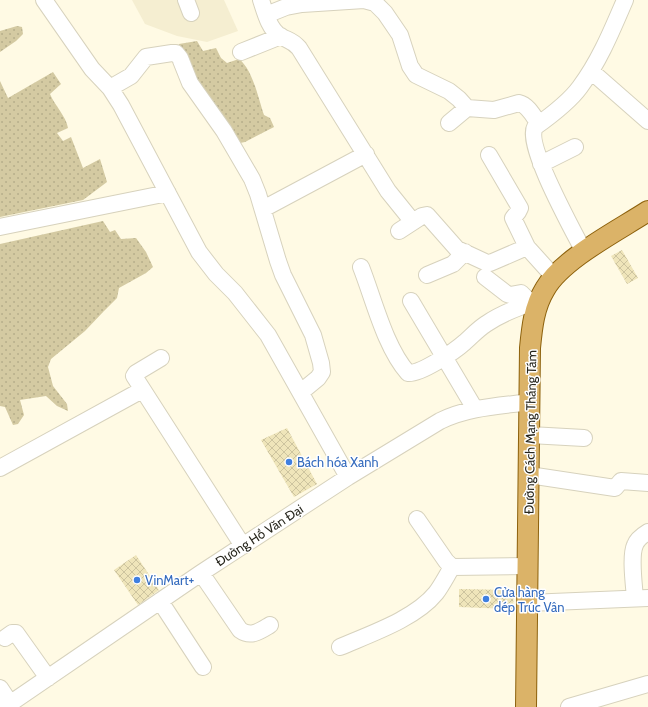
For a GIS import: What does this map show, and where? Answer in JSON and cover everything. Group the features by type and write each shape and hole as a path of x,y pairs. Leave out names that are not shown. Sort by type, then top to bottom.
{"main road":[{"name":"Đường Cách Mạng Tháng Tám","path":"526,707 530,348 535,301 554,277 568,264 648,211"}],"street":[{"path":"44,0 92,69 110,88 199,252 262,327 301,392 348,477"},
{"path":"413,222 395,200 299,48 291,40 281,36 272,28 263,7 286,7 302,4 364,0 375,3 385,13 400,35 412,70 422,78 449,91 467,108"},
{"path":"584,252 541,164 537,154 532,131 574,95 601,54 625,0"},
{"path":"241,52 281,36"},
{"path":"110,88 131,76 146,57 172,53 178,55 190,83 224,131 252,179 263,209 280,268 313,335 322,372 318,378 301,392"},
{"path":"591,71 648,121"},
{"path":"449,123 467,108 494,110 519,103 527,108 539,124"},
{"path":"541,164 575,147"},
{"path":"263,209 366,154"},
{"path":"489,155 520,208 513,218 527,247 554,277"},
{"path":"0,227 168,193"},
{"path":"399,231 422,216 427,215 457,249 485,262 490,262 527,247"},
{"path":"427,275 453,264 465,252"},
{"path":"361,267 390,342 401,364 408,373 419,371 444,357 464,343 486,324 513,309 535,301"},
{"path":"485,277 507,294 510,295 521,293 535,301"},
{"path":"411,301 475,409"},
{"path":"161,358 134,374 134,376 242,546"},
{"path":"0,468 142,390"},
{"name":"Đường Hồ Văn Đại","path":"7,705 242,546 348,477 440,421 456,414 475,409 530,402"},
{"path":"530,435 584,438"},
{"path":"529,475 615,488 621,481 648,483"},
{"path":"417,519 442,556 452,567 528,566"},
{"path":"528,603 641,598 633,562 634,546 637,541 648,532"},
{"path":"340,648 404,618 419,608 436,593 452,567"},
{"path":"201,573 240,630 255,634 270,625"},
{"path":"160,601 203,666"},
{"path":"5,638 12,633 16,633 48,678"},
{"path":"569,707 588,704 648,684"},
{"path":"0,688 7,705"}],"shaded area":[{"path":"132,0 224,0 238,31 207,42 177,36 145,24"},
{"path":"17,26 22,27 23,34 0,52 0,31"},
{"path":"197,41 203,51 216,48 221,58 227,63 239,59 244,64 251,77 264,115 270,118 274,127 245,142 235,144 179,49 179,44"},
{"path":"53,72 61,84 50,94 65,119 68,128 57,133 63,141 71,137 83,168 100,159 107,182 83,200 0,217 0,81 8,98"},
{"path":"103,221 110,232 115,230 121,239 136,238 146,252 153,267 146,273 119,288 117,298 85,331 51,359 48,367 53,386 67,404 68,411 57,406 46,396 20,400 24,415 18,424 13,425 5,407 0,406 0,244"}],"building":[{"path":"622,250 638,278 627,284 611,256"},
{"name":"Bách hóa Xanh","path":"287,428 317,484 294,497 261,440"},
{"name":"VinMart+","path":"136,555 159,590 138,605 114,570"},
{"path":"459,589 514,590 513,609 459,607"}],"place":[{"name":"Bách hóa Xanh","path":"289,462"},
{"name":"VinMart+","path":"137,580"},
{"name":"Cửa hàng dép Trúc Vân","path":"486,599"}]}
